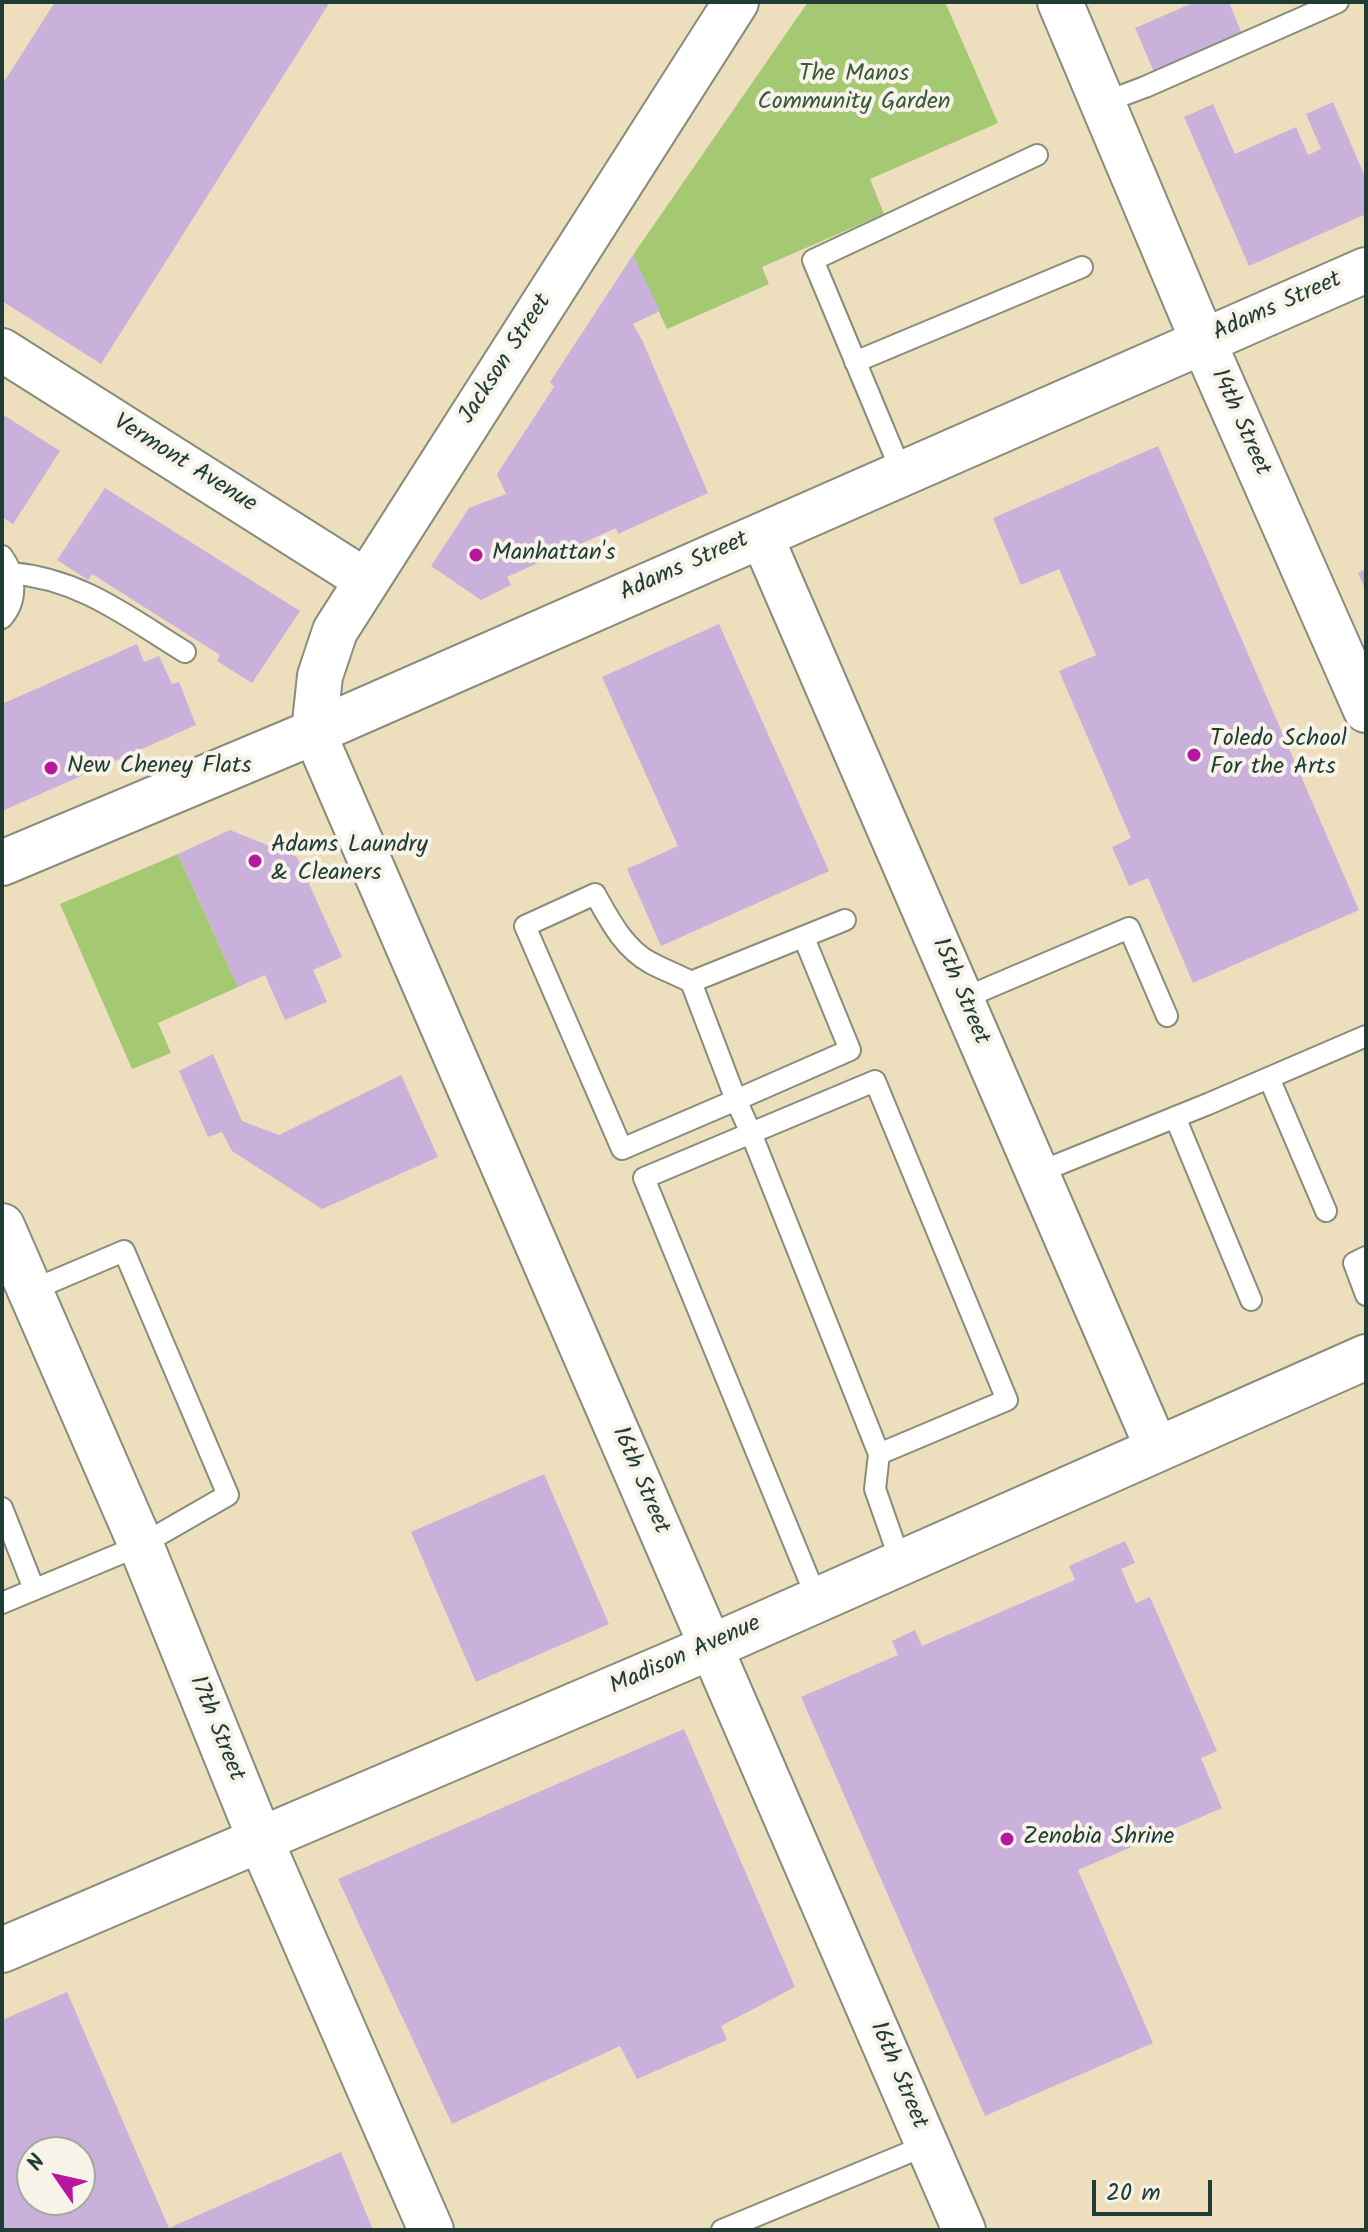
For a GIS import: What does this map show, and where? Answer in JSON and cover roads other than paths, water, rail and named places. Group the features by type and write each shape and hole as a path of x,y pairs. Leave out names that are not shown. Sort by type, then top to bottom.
{"street":[{"name":"Jackson Street","path":"314,732 320,676 335,631 736,2"},
{"name":"14th Street","path":"1060,2 1203,341 1364,701"},
{"name":"Adams Street","path":"2,863 314,732 1366,270"},
{"name":"Vermont Avenue","path":"2,350 367,581"},
{"name":"15th Street","path":"761,535 1157,1449"},
{"name":"16th Street","path":"314,732 964,2230"},
{"name":"17th Street","path":"2,1226 141,1545 260,1839 431,2230"},
{"name":"Madison Avenue","path":"2,1950 711,1647 1366,1357"}],"lane":[{"path":"1102,103 1145,87 1332,3"},
{"path":"902,473 813,260 1037,155"},
{"path":"855,362 1082,267"},
{"path":"2,618 14,600 7,564"},
{"path":"7,564 87,592 185,652"},
{"path":"804,938 850,1050 736,1100 622,1149 525,926 595,894 615,929 631,946 648,961 691,982 736,1100 879,1454 875,1489 901,1563"},
{"path":"691,982 845,920"},
{"path":"962,999 1129,928 1167,1016"},
{"path":"1037,1173 1366,1036"},
{"path":"1269,1078 1326,1211"},
{"path":"817,1599 644,1178 875,1081 1007,1400 879,1454"},
{"path":"1175,1117 1251,1300"},
{"path":"2,1603 141,1545 228,1495 124,1251 30,1291"},
{"path":"1366,1257 1354,1263 1366,1295"},
{"path":"2,1508 34,1589"},
{"path":"722,2230 927,2145"}],"place":[{"name":"Manhattan's","path":"476,555"},
{"name":"Toledo School For the Arts","path":"1194,755"},
{"name":"New Cheney Flats","path":"51,768"},
{"name":"Adams Laundry & Cleaners","path":"255,861"},
{"name":"Zenobia Shrine","path":"1007,1839"}],"park label":[{"name":"The Manos Community Garden","path":"854,90"}]}
